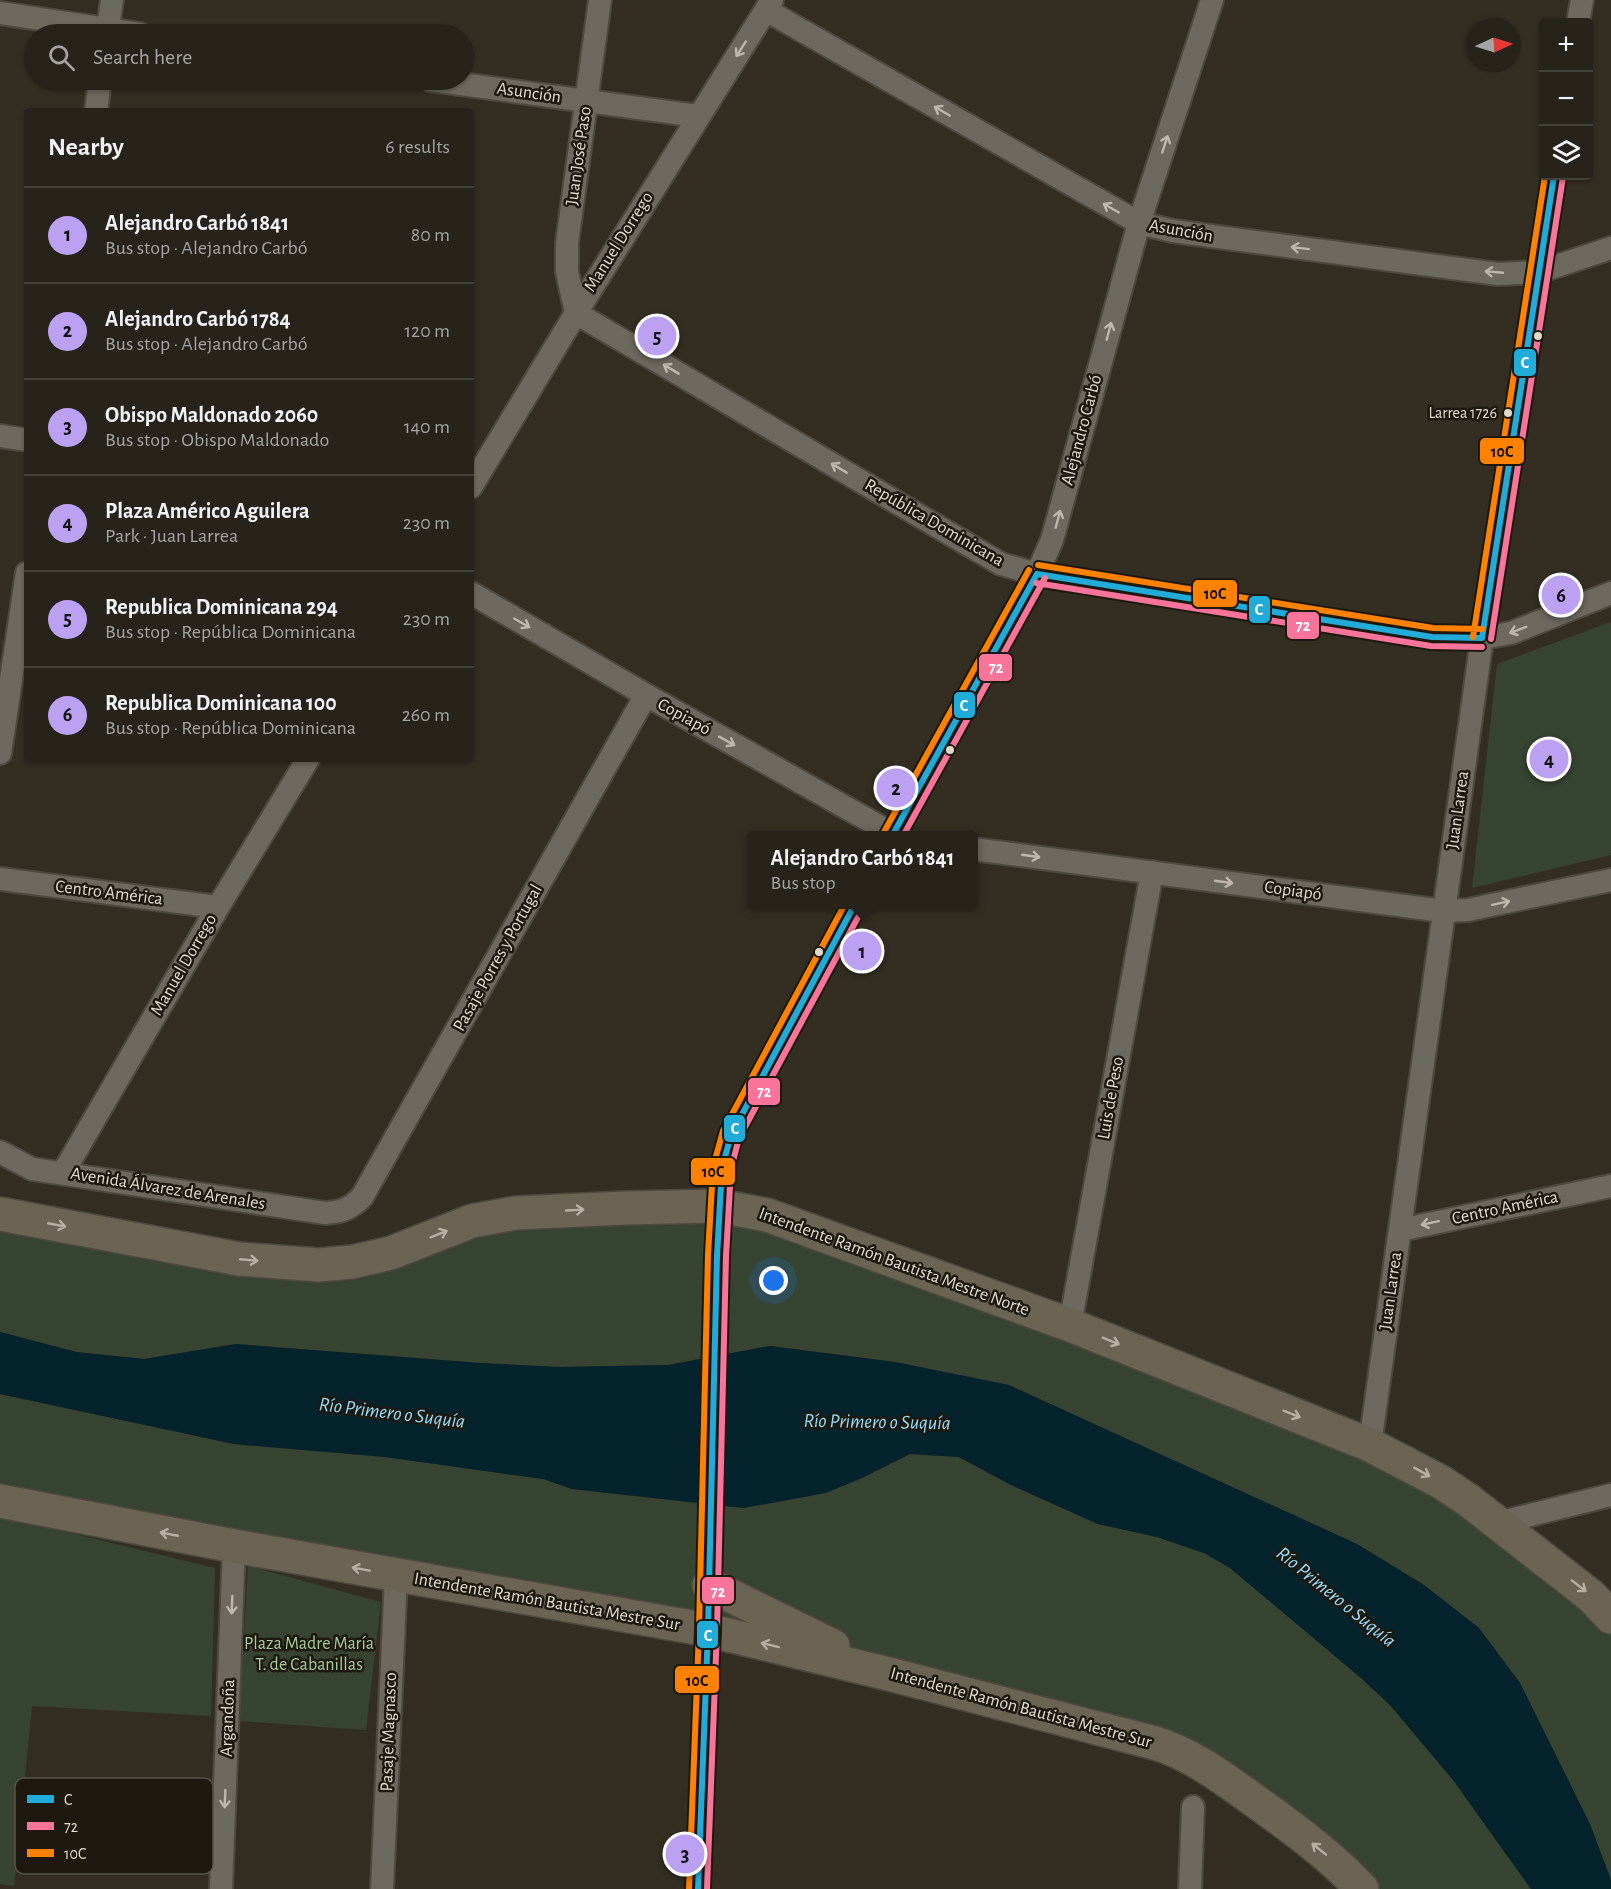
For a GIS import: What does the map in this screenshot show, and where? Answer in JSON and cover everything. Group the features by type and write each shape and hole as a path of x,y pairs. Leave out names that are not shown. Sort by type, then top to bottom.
{"main road":[{"name":"Intendente Ramón Bautista Mestre Norte","path":"0,1214 239,1259 319,1265 352,1262 391,1253 472,1221 492,1216 626,1208 719,1206 767,1215 1070,1324 1370,1445 1441,1482 1592,1596 1611,1617"},
{"name":"Intendente Ramón Bautista Mestre Sur","path":"0,1501 234,1546 708,1630 1155,1743 1180,1751 1209,1769 1294,1829 1329,1857 1362,1889"},
{"path":"709,1585 889,1674"}],"street":[{"path":"108,24 112,0"},
{"name":"Juan José Paso","path":"576,313 567,272 567,243 600,0"},
{"name":"Alejandro Carbó","path":"897,831 1037,574 1052,540 1139,223 1212,0"},
{"path":"1579,18 1582,0"},
{"name":"Asunción","path":"769,5 1139,223 1184,233 1498,274 1539,272 1611,248"},
{"name":"Manuel Dorrego","path":"474,482 576,313 769,5"},
{"path":"0,13 62,24"},
{"name":"Asunción","path":"474,86 698,116"},
{"path":"96,108 99,90"},
{"name":"Juan Larrea","path":"1370,1445 1482,638 1553,180"},
{"name":"República Dominicana","path":"576,313 1000,564 1037,574 1432,637 1482,638 1511,633 1611,593"},
{"path":"0,436 24,440"},
{"path":"0,753 24,593"},
{"name":"Copiapó","path":"474,595 888,831"},
{"name":"Pasaje Porres y Portugal","path":"340,1212 352,1207 363,1197 646,695"},
{"name":"Manuel Dorrego","path":"63,1173 218,907 306,762"},
{"name":"Copiapó","path":"978,850 1443,911 1468,910 1611,880"},
{"name":"Luis de Peso","path":"1070,1324 1152,872"},
{"name":"Centro América","path":"0,879 218,907"},
{"path":"698,1889 708,1630 717,1256 722,1168 732,1135 852,909"},
{"name":"Avenida Álvarez de Arenales","path":"0,1152 32,1169 303,1210 340,1212"},
{"name":"Centro América","path":"1400,1230 1611,1186"},
{"path":"1498,1523 1611,1495"},
{"name":"Argandoña","path":"222,1889 234,1546"},
{"name":"Pasaje Magnasco","path":"382,1889 396,1575"},
{"path":"1190,1889 1193,1807"}],"green space":[{"path":"1611,622 1611,855 1472,888 1497,664"},
{"path":"719,1206 1370,1445 1611,1617 1611,1880 1590,1824 1520,1683 1479,1628 1424,1585 1357,1544 1009,1385 895,1362 770,1346 668,1365 560,1367 236,1344 144,1359 77,1352 0,1332 0,1214 282,1263 472,1221"},
{"path":"0,1394 234,1444 385,1457 544,1479 572,1489 743,1508 862,1478 910,1454 959,1457 1009,1484 1098,1524 1157,1537 1204,1553 1230,1568 1390,1705 1453,1780 1531,1889 1362,1889 1209,1769 889,1674 0,1501"},
{"path":"0,1516 215,1568 211,1716 32,1706 25,1778 15,1778 14,1886 0,1884"},
{"name":"Plaza Madre María T. de Cabanillas","path":"248,1566 381,1602 366,1730 239,1721"}],"water":[{"name":"Río Primero o Suquía","path":"0,1332 76,1352 144,1359 236,1344 560,1367 668,1365 770,1346 895,1362 1009,1385 1357,1544 1424,1585 1479,1628 1520,1683 1590,1824 1611,1880 1611,1889 1531,1889 1453,1780 1390,1705 1230,1568 1204,1553 1157,1537 1098,1524 1009,1484 959,1457 910,1454 826,1493 744,1508 572,1489 543,1479 385,1457 234,1444 0,1394"}],"transit line":[{"name":"10C","path":"1473,637 1544,180"},
{"name":"C","path":"1482,638 1553,180"},
{"name":"72","path":"1491,639 1563,180"},
{"name":"10C","path":"1038,565 1433,628 1482,629"},
{"name":"10C","path":"885,831 1029,570"},
{"name":"C","path":"1037,574 1432,637 1482,638"},
{"name":"C","path":"895,831 1037,574"},
{"name":"72","path":"906,831 1045,578"},
{"name":"72","path":"1036,583 1431,646 1482,647"},
{"name":"10C","path":"689,1889 699,1630 708,1255 713,1167 723,1131 842,909"},
{"name":"C","path":"698,1889 708,1630 717,1256 722,1168 731,1135 852,909"},
{"name":"72","path":"707,1889 717,1630 726,1256 731,1169 739,1138 862,909"}],"place":[{"name":"Republica Dominicana 294","path":"657,336"},
{"name":"Larrea 1726","path":"1508,413"},
{"name":"Republica Dominicana 100","path":"1561,595"},
{"name":"Plaza Américo Aguilera","path":"1549,759"},
{"name":"Alejandro Carbó 1784","path":"896,788"},
{"name":"Alejandro Carbó 1841","path":"862,951"},
{"name":"Obispo Maldonado 2060","path":"685,1854"}]}
